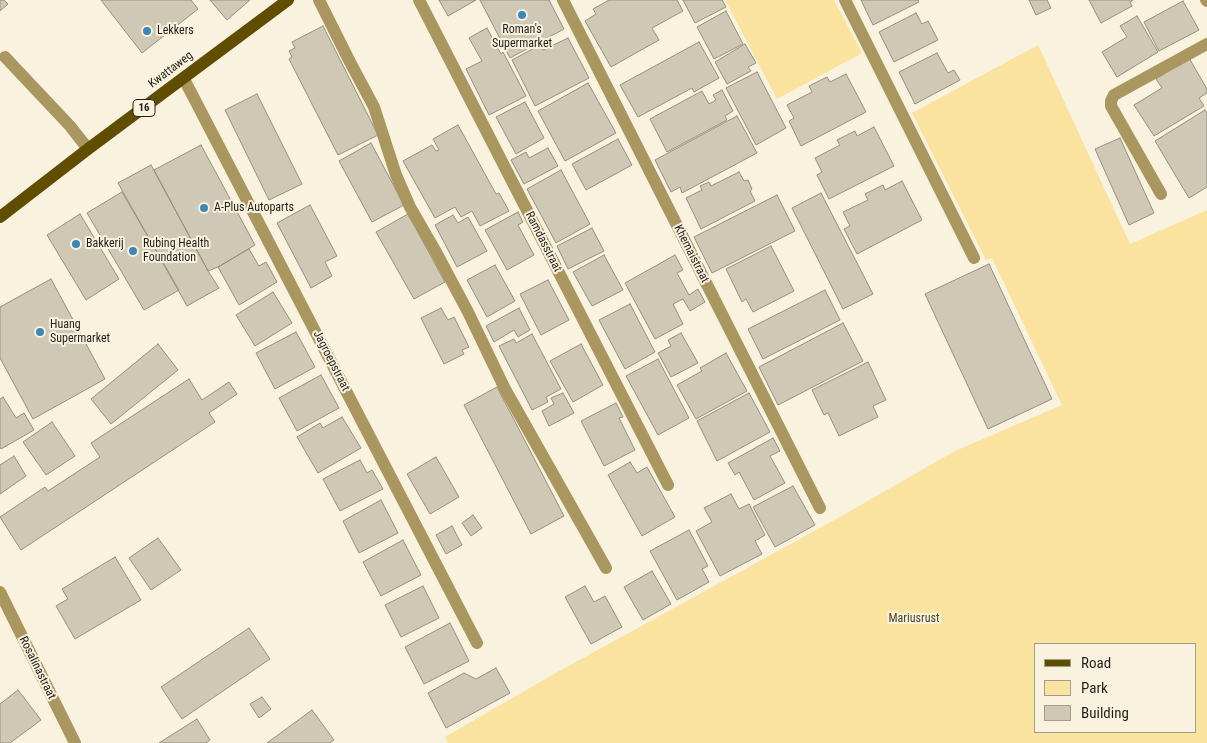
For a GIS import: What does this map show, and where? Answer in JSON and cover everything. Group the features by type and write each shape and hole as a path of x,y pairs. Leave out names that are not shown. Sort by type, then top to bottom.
{"main road":[{"name":"Kwattaweg","path":"0,217 288,0"}],"street":[{"path":"319,0 374,107 396,175 410,207 468,312 505,389 606,568"},
{"name":"Ramdasstraat","path":"419,0 668,485"},
{"name":"Khemaistraat","path":"563,0 820,508"},
{"path":"845,0 974,258"},
{"path":"1161,194 1111,106 1111,101 1114,95 1207,44"},
{"path":"6,57 70,126 88,149"},
{"name":"Jagroepstraat","path":"184,78 477,643"},
{"name":"Rosalinastraat","path":"0,592 75,743"}],"green space":[{"path":"725,0 834,0 862,53 777,99"},
{"name":"Mariusrust","path":"1038,45 1130,244 1207,210 1207,743 448,743 445,737 554,674 838,518 955,451 1062,405 992,258 986,260 912,113"}],"building":[{"path":"0,0 4,0 8,4 0,11"},
{"name":"Lekkers","path":"101,0 191,0 198,9 142,53"},
{"path":"210,0 250,0 227,20"},
{"path":"439,0 476,0 448,16"},
{"name":"Roman's Supermarket","path":"480,0 549,0 564,29 510,58"},
{"path":"609,0 677,0 683,11 652,28 659,40 611,67 585,21 596,14 593,9"},
{"path":"683,0 722,0 726,7 695,23"},
{"path":"861,0 918,0 919,2 873,25"},
{"path":"1029,0 1047,0 1051,8 1036,15"},
{"path":"1089,0 1133,0 1130,2 1132,6 1101,23"},
{"path":"1183,1 1199,30 1159,51 1144,22"},
{"path":"726,11 743,44 714,59 697,27"},
{"path":"916,13 922,24 928,21 938,40 894,62 879,32"},
{"path":"1137,16 1158,52 1117,77 1102,52 1127,37 1120,26"},
{"path":"323,26 378,135 338,155 289,59 292,57 289,51 295,48 292,42"},
{"path":"487,28 501,54 503,52 526,96 489,115 466,69 482,61 469,38"},
{"path":"568,38 589,78 535,106 512,60 540,45 543,50"},
{"path":"699,42 719,78 694,92 692,88 638,117 620,85"},
{"path":"745,44 756,63 748,67 751,71 727,84 715,62"},
{"path":"937,53 948,73 954,70 960,80 915,104 899,72"},
{"path":"1189,58 1207,89 1207,93 1199,98 1204,106 1154,136 1134,105 1162,88 1156,79"},
{"path":"757,72 786,128 756,145 726,88"},
{"path":"846,74 866,112 801,146 789,121 794,118 787,105 812,92 809,86 827,77 830,82"},
{"path":"588,83 616,133 565,161 538,111"},
{"path":"722,90 733,111 725,116 727,120 667,152 650,119 702,91 709,104 716,100 713,95"},
{"name":"A-Plus Autoparts","path":"257,94 302,184 269,200 225,110"},
{"path":"525,102 544,138 516,154 496,117"},
{"path":"1205,110 1207,113 1207,187 1189,198 1155,141"},
{"path":"737,116 757,153 682,193 680,187 671,192 655,160"},
{"path":"458,125 496,194 499,193 509,211 480,226 472,211 461,217 455,207 435,218 403,161 432,145 436,151 439,150 433,139"},
{"path":"874,127 894,166 829,199 817,175 822,172 815,158 840,145 837,140 855,131 857,136"},
{"path":"1120,138 1154,213 1129,225 1095,149"},
{"path":"618,139 632,165 586,190 572,164"},
{"path":"371,143 404,205 372,222 339,161"},
{"name":"A-Plus Autoparts","path":"201,145 255,245 208,271 154,170"},
{"path":"548,148 558,166 524,184 511,160 526,152 529,158"},
{"path":"151,165 219,288 187,306 118,183"},
{"path":"561,170 590,224 556,243 527,189"},
{"path":"739,172 744,181 748,180 752,189 750,191 755,201 701,229 686,198 702,190 700,186 709,182 711,186"},
{"path":"902,181 922,220 857,254 844,229 850,226 843,212 868,200 865,194 883,185 885,190"},
{"name":"Rubing Health Foundation","path":"122,192 179,290 144,310 87,213"},
{"path":"821,193 873,294 843,309 792,208"},
{"path":"777,195 795,231 712,273 694,237"},
{"path":"310,205 337,256 325,262 332,276 311,288 277,223"},
{"path":"518,212 523,222 518,225 534,255 507,270 485,230"},
{"path":"80,214 119,279 86,300 47,235"},
{"path":"408,214 445,282 414,299 376,232"},
{"path":"453,215 458,223 468,217 487,251 457,267 435,225"},
{"path":"592,228 604,251 568,269 557,246"},
{"path":"771,246 794,291 753,312 746,299 742,302 726,269"},
{"path":"249,249 259,266 266,262 277,282 239,305 218,267"},
{"path":"604,255 623,290 592,306 573,272"},
{"path":"675,255 683,270 677,273 689,295 698,289 705,302 690,311 683,299 673,304 683,324 655,339 625,283"},
{"path":"989,264 1052,399 988,429 925,294"},
{"path":"495,265 515,301 487,317 467,280"},
{"name":"Huang Supermarket","path":"51,279 105,379 33,419 0,358 0,307"},
{"path":"548,280 569,320 541,335 520,294"},
{"path":"825,290 840,320 763,359 748,329"},
{"path":"273,292 292,323 255,346 236,315"},
{"path":"630,304 655,352 625,369 599,320"},
{"path":"441,308 448,320 454,317 469,347 462,350 464,354 444,364 421,318"},
{"path":"519,308 530,330 518,337 514,330 494,342 486,326"},
{"path":"843,323 863,361 778,405 759,367"},
{"path":"296,332 315,367 275,389 256,353"},
{"path":"681,333 698,363 671,377 658,353 671,346 668,340"},
{"path":"532,334 561,389 546,397 548,402 532,410 499,346 514,339 516,343"},
{"path":"158,344 178,370 111,424 91,399"},
{"path":"581,344 603,385 573,402 550,361"},
{"path":"726,353 747,391 696,419 677,385 702,371 700,368"},
{"path":"658,359 689,418 658,435 626,376"},
{"path":"868,362 886,400 873,406 878,417 839,436 828,413 824,415 812,390"},
{"path":"321,375 339,408 297,431 279,398"},
{"path":"189,379 202,400 229,382 237,394 209,413 215,422 21,550 0,517 45,487 48,491 100,457 91,443"},
{"path":"497,387 564,516 531,534 464,405"},
{"path":"563,393 574,413 549,426 542,411 554,404 551,398"},
{"path":"749,393 770,432 717,461 697,421"},
{"path":"3,397 16,418 24,413 34,430 1,449 0,399"},
{"path":"616,403 623,417 619,418 635,450 604,466 581,421"},
{"path":"342,417 361,448 318,473 297,437 320,423 323,428"},
{"path":"52,422 75,456 46,475 23,442"},
{"path":"773,438 780,451 770,456 785,483 754,500 739,472 735,475 728,463"},
{"path":"14,456 26,476 0,494 0,465"},
{"path":"436,457 459,497 430,514 407,474"},
{"path":"360,460 367,473 372,470 383,489 340,511 323,479"},
{"path":"630,462 637,473 647,467 675,517 642,536 608,475"},
{"path":"793,486 815,525 775,547 753,507"},
{"path":"731,494 739,509 749,504 765,535 755,541 762,554 720,576 696,531 712,522 704,508"},
{"path":"381,500 398,533 359,553 343,521"},
{"path":"473,515 482,528 471,536 462,523"},
{"path":"452,526 462,545 446,554 436,535"},
{"path":"689,530 708,566 702,569 709,582 677,600 650,551"},
{"path":"158,538 181,570 151,590 129,558"},
{"path":"403,540 421,575 381,596 363,562"},
{"path":"115,557 141,600 75,639 56,606 68,599 62,589"},
{"path":"652,571 671,604 643,620 624,587"},
{"path":"423,586 439,618 401,637 385,605"},
{"path":"585,586 594,602 605,596 622,627 591,644 565,597"},
{"path":"450,623 469,661 424,684 405,647"},
{"path":"249,628 270,659 182,719 161,687"},
{"path":"496,668 510,693 446,728 428,693 464,673 476,679"},
{"path":"18,690 41,720 10,743 0,743 0,704"},
{"path":"262,697 271,709 259,718 250,704"},
{"path":"312,710 334,740 330,743 267,743"},
{"path":"197,719 210,740 206,743 159,743"}],"place":[{"name":"Roman's Supermarket","path":"522,15"},
{"name":"Lekkers","path":"147,31"},
{"name":"A-Plus Autoparts","path":"204,208"},
{"name":"Bakkerij","path":"76,244"},
{"name":"Rubing Health Foundation","path":"133,251"},
{"name":"Huang Supermarket","path":"40,332"}]}
